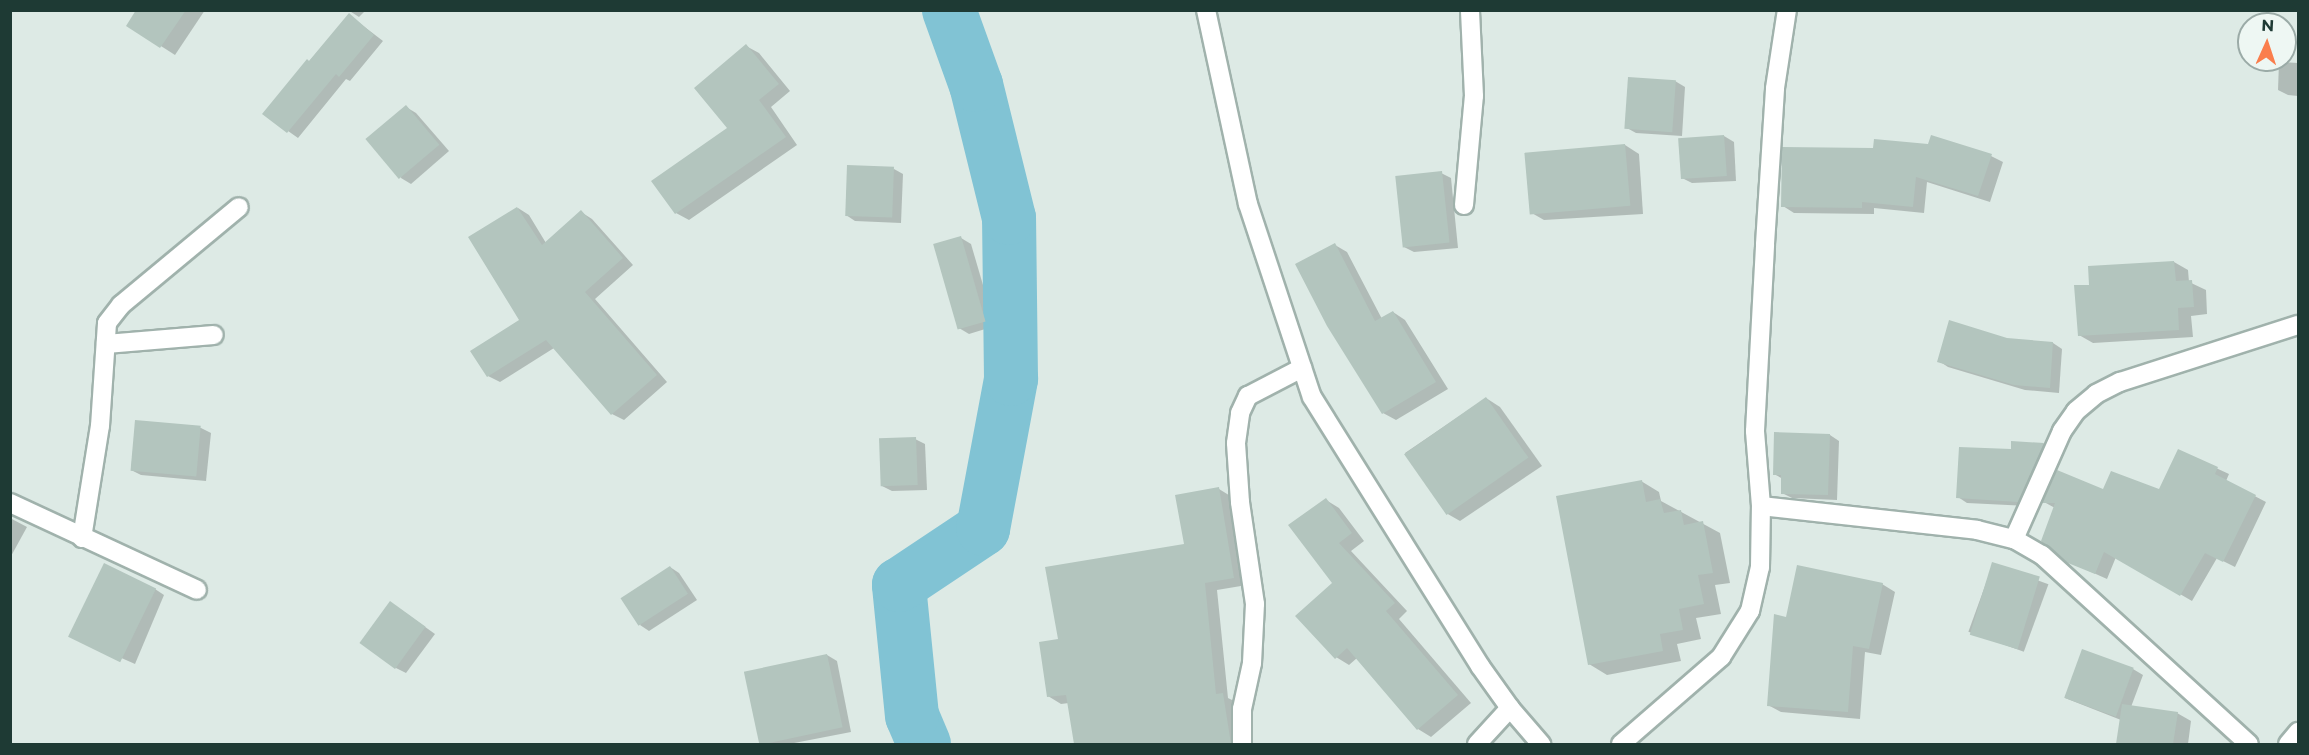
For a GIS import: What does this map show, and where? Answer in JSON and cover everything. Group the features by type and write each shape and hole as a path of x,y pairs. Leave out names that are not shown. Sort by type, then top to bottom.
{"street":[{"path":"1206,10 1248,204 1312,397 1480,666 1510,708 1541,744"},
{"path":"1464,205 1474,96 1470,10"},
{"path":"1621,744 1721,657 1750,611 1760,567 1761,506 1756,419 1776,88 1787,10"},
{"path":"82,538 100,426 107,323 121,305 239,207"},
{"path":"2014,539 2062,431 2076,411 2096,394 2120,382 2298,325"},
{"path":"106,344 214,335"},
{"path":"1242,744 1242,709 1252,663 1255,604 1240,501 1236,443 1240,413 1248,396 1302,368"},
{"path":"10,503 197,590"},
{"path":"1761,506 1977,530 2014,539 2042,555 2249,744"},
{"path":"1477,744 1510,708"},
{"path":"2288,744 2298,732"}],"building":[{"path":"136,10 186,10 160,48 126,26"},
{"path":"349,13 374,35 339,77 336,74 287,133 262,114 307,59 309,61"},
{"path":"746,44 779,84 759,100 786,137 675,214 651,181 727,128 694,88"},
{"path":"1628,77 1676,80 1672,132 1624,129"},
{"path":"406,105 439,145 399,179 365,139"},
{"path":"1724,135 1727,176 1681,179 1678,138"},
{"path":"1931,135 1992,154 1978,196 1916,177 1913,207 1862,202 1862,208 1781,207 1782,147 1873,148 1874,139 1928,144"},
{"path":"1625,144 1630,206 1530,215 1524,153"},
{"path":"847,165 894,167 892,218 845,216"},
{"path":"1442,171 1450,243 1403,248 1395,176"},
{"path":"517,207 542,245 581,210 623,258 585,292 657,375 611,415 546,340 487,377 470,351 519,320 468,237"},
{"path":"961,236 986,322 958,330 933,244"},
{"path":"1335,243 1375,321 1393,311 1436,382 1382,414 1327,326 1295,264"},
{"path":"2174,261 2176,281 2192,280 2194,307 2178,308 2179,330 2078,336 2074,285 2089,285 2088,266"},
{"path":"1949,320 2007,338 2053,342 2050,388 2014,385 1937,362"},
{"path":"1486,397 1528,458 1447,515 1404,454"},
{"path":"135,420 201,426 196,477 131,471"},
{"path":"1774,432 1830,434 1828,495 1781,494 1781,475 1773,475"},
{"path":"916,437 918,485 881,486 879,438"},
{"path":"2011,441 2044,443 2018,502 1956,498 1959,447 2011,449"},
{"path":"2178,449 2218,467 2215,474 2256,495 2223,562 2205,553 2180,596 2104,552 2095,574 2068,563 2041,541 2055,503 2042,503 2057,470 2103,489 2111,471 2159,489"},
{"path":"1642,480 1646,502 1660,499 1664,513 1681,510 1684,525 1703,521 1713,573 1698,575 1704,604 1679,609 1683,630 1660,634 1663,651 1588,665 1556,496"},
{"path":"1219,487 1234,578 1205,583 1216,694 1223,693 1231,744 1074,744 1066,695 1047,697 1039,642 1058,639 1045,567 1184,544 1175,495"},
{"path":"1326,498 1352,533 1339,543 1395,603 1386,611 1458,695 1417,730 1347,648 1335,659 1295,616 1332,583 1288,525"},
{"path":"1992,562 2040,577 2018,649 1970,635"},
{"path":"104,563 156,588 120,662 68,637"},
{"path":"1797,565 1883,583 1869,649 1853,646 1848,712 1767,706 1774,614 1786,617"},
{"path":"670,566 688,594 638,626 621,598"},
{"path":"390,601 426,627 395,669 359,643"},
{"path":"2082,649 2134,668 2116,717 2064,698"},
{"path":"827,654 843,727 759,744 744,672"},
{"path":"2122,704 2178,712 2173,744 2116,744"}],"waterway":[{"path":"924,744 912,716 899,585 983,529 1011,379 1009,218 976,85 949,10"}]}
